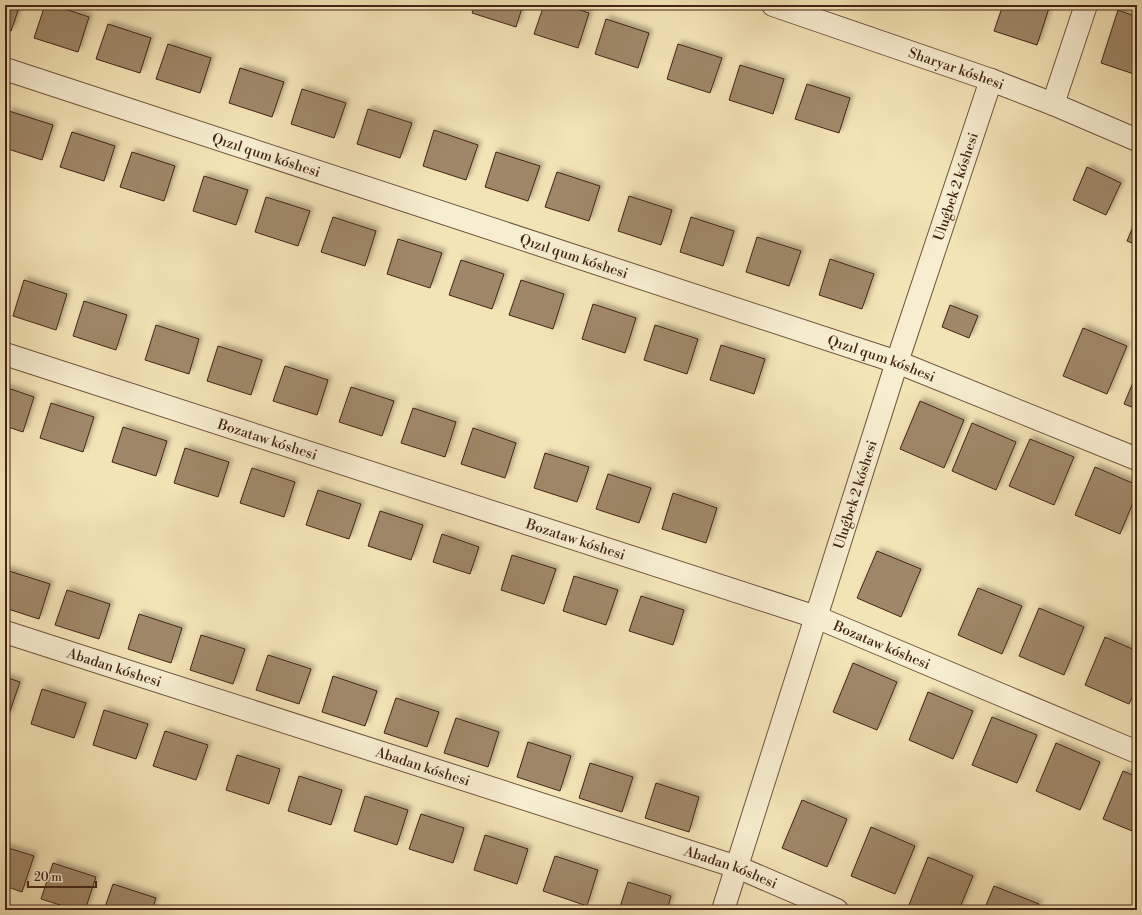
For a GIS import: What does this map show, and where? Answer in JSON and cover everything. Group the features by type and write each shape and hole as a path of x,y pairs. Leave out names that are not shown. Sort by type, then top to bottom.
{"street":[{"name":"Sharyar kóshesi","path":"772,5 804,10 1053,104 1137,140"},
{"path":"1053,104 1086,5"},
{"name":"Qızıl qum kóshesi","path":"5,69 897,362 1137,459"},
{"name":"Uluǵbek 2 kóshesi","path":"723,910 897,362 990,80"},
{"name":"Bozataw kóshesi","path":"5,354 816,617 1137,752"},
{"name":"Abadan kóshesi","path":"5,632 737,867 837,910"}],"building":[{"path":"5,5 20,5 11,31 5,29"},
{"path":"45,5 53,5 89,17 78,52 34,38"},
{"path":"475,5 523,5 516,27 472,13"},
{"path":"544,5 565,5 589,13 578,48 534,34"},
{"path":"1003,5 1050,5 1037,45 994,31"},
{"path":"1118,10 1137,17 1137,75 1101,63"},
{"path":"606,19 649,33 638,68 595,54"},
{"path":"108,24 151,38 140,73 96,59"},
{"path":"168,44 211,58 200,93 156,79"},
{"path":"678,44 722,58 710,93 667,79"},
{"path":"740,65 784,79 773,114 729,100"},
{"path":"240,68 284,82 272,117 229,103"},
{"path":"807,84 850,98 839,133 795,119"},
{"path":"302,89 346,103 334,138 291,124"},
{"path":"368,109 412,123 400,158 357,144"},
{"path":"9,111 53,125 42,160 5,148 5,124"},
{"path":"434,130 478,145 466,180 423,166"},
{"path":"72,132 115,146 104,181 60,167"},
{"path":"132,152 175,166 164,201 120,187"},
{"path":"496,152 540,166 528,201 485,187"},
{"path":"1087,167 1121,183 1106,215 1073,200"},
{"path":"557,172 600,186 589,221 545,207"},
{"path":"204,176 248,190 236,225 193,211"},
{"path":"629,196 672,210 661,245 618,231"},
{"path":"266,197 310,211 298,246 255,232"},
{"path":"333,217 376,231 365,266 321,252"},
{"path":"691,217 734,231 723,266 680,252"},
{"path":"1137,217 1137,245 1127,241"},
{"path":"757,237 801,251 789,286 746,272"},
{"path":"398,239 442,253 430,288 387,274"},
{"path":"830,259 874,274 862,309 819,295"},
{"path":"461,260 504,274 492,309 449,295"},
{"path":"24,280 67,294 56,330 13,316"},
{"path":"521,280 564,294 553,329 509,315"},
{"path":"84,301 127,315 116,350 73,336"},
{"path":"593,304 636,318 625,353 582,339"},
{"path":"950,305 978,316 969,338 942,327"},
{"path":"156,325 199,339 189,374 145,360"},
{"path":"655,325 698,339 687,374 644,360"},
{"path":"1083,328 1127,346 1107,394 1063,376"},
{"path":"721,345 765,359 754,394 710,380"},
{"path":"218,346 262,360 251,395 207,381"},
{"path":"285,366 328,380 317,415 273,401"},
{"path":"1137,373 1137,409 1124,404"},
{"path":"5,387 34,397 23,432 5,426"},
{"path":"351,387 394,401 382,436 339,422"},
{"path":"920,401 964,420 944,468 900,449"},
{"path":"51,403 94,417 83,452 40,438"},
{"path":"413,408 456,422 445,457 401,443"},
{"path":"972,423 1016,442 996,490 952,471"},
{"path":"123,427 167,441 156,476 112,462"},
{"path":"473,428 516,443 505,478 461,464"},
{"path":"1030,439 1074,457 1054,505 1009,486"},
{"path":"185,448 229,462 218,497 174,483"},
{"path":"545,453 589,467 577,502 534,488"},
{"path":"1095,467 1137,485 1137,493 1120,534 1075,515"},
{"path":"252,468 295,482 284,517 240,503"},
{"path":"608,474 651,488 639,523 596,509"},
{"path":"318,490 361,504 349,539 306,525"},
{"path":"673,493 717,508 706,543 662,529"},
{"path":"380,511 423,525 411,560 368,546"},
{"path":"442,534 479,547 470,574 433,562"},
{"path":"877,551 921,569 901,617 857,598"},
{"path":"512,555 556,569 544,604 501,590"},
{"path":"6,570 50,584 39,619 5,608"},
{"path":"574,576 618,590 606,625 563,611"},
{"path":"978,588 1022,606 1002,654 958,635"},
{"path":"67,590 110,604 99,639 55,625"},
{"path":"641,596 684,610 673,645 629,631"},
{"path":"1039,608 1084,627 1064,675 1019,656"},
{"path":"139,614 182,628 171,663 128,649"},
{"path":"201,635 245,649 233,684 190,670"},
{"path":"1105,637 1137,651 1137,686 1129,704 1085,685"},
{"path":"268,655 311,669 299,704 256,690"},
{"path":"853,663 897,682 877,730 833,712"},
{"path":"333,676 377,691 365,726 322,712"},
{"path":"5,677 20,682 8,717 5,716"},
{"path":"42,689 86,703 74,738 31,724"},
{"path":"928,692 973,711 953,759 909,740"},
{"path":"396,698 439,712 427,747 384,733"},
{"path":"104,710 148,724 136,759 93,745"},
{"path":"992,717 1037,735 1017,783 972,765"},
{"path":"456,718 499,732 488,767 444,753"},
{"path":"165,731 208,745 196,780 153,766"},
{"path":"528,742 571,756 560,791 517,777"},
{"path":"1056,743 1100,762 1080,810 1036,791"},
{"path":"237,755 280,769 269,804 226,790"},
{"path":"590,763 633,777 622,812 579,798"},
{"path":"1123,771 1137,777 1137,833 1103,819"},
{"path":"299,776 342,790 331,825 288,811"},
{"path":"656,783 699,797 689,832 645,818"},
{"path":"365,796 408,810 397,845 354,831"},
{"path":"802,800 847,819 827,867 782,848"},
{"path":"421,814 464,828 453,863 409,849"},
{"path":"871,827 915,846 895,894 851,876"},
{"path":"485,835 528,849 517,884 474,870"},
{"path":"5,847 34,856 22,892 5,886"},
{"path":"555,856 598,870 587,906 543,891"},
{"path":"928,857 973,876 959,910 921,910 909,905"},
{"path":"53,863 96,877 85,910 76,910 41,899"},
{"path":"628,882 671,896 667,910 619,910"},
{"path":"113,884 156,898 152,910 104,910"},
{"path":"994,886 1039,904 1037,910 984,910"}]}
